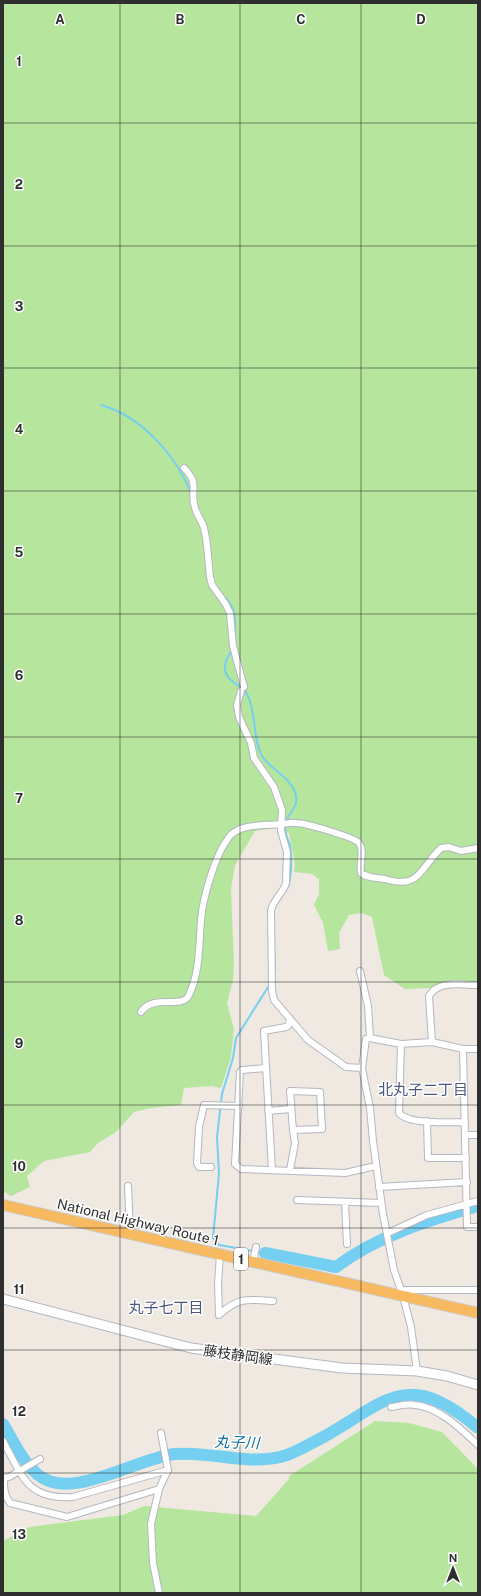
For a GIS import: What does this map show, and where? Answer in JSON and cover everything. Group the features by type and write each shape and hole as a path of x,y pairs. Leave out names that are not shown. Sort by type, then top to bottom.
{"highway":[{"name":"National Highway Route 1","path":"3,1206 220,1254 254,1258 402,1293 478,1313"}],"main road":[{"name":"藤枝静岡線","path":"3,1299 191,1348 342,1368 417,1371 447,1376 478,1385"}],"street":[{"path":"184,468 192,477 194,485 195,509 204,527 212,585 225,603 230,613 233,646 243,689 238,700 237,711 251,743 254,758 274,788 282,810 281,824 287,852 287,876 285,888 272,904 272,990 274,1000 308,1040 346,1067 362,1068"},
{"path":"141,1012 145,1007 154,1002 184,1000 189,995 197,966 204,906 220,855 230,836 236,831 243,828 301,823 355,840 362,848 360,864 362,873 370,878 398,882 405,882 420,875 440,848 449,847 461,851 478,848"},
{"path":"360,971 368,1006 370,1038"},
{"path":"432,1042 429,996 433,990 444,986 478,985"},
{"path":"272,1170 264,1030 286,1027 290,1020"},
{"path":"417,1371 411,1327 394,1270 389,1237 381,1203 370,1108 362,1068 366,1039 370,1038 401,1044 432,1042 463,1049 478,1049"},
{"path":"401,1044 402,1061 398,1111 404,1117 427,1121 465,1122"},
{"path":"463,1049 468,1227 478,1227"},
{"path":"266,1068 242,1070 240,1072 235,1164 241,1169 345,1173 376,1166"},
{"path":"290,1170 296,1143 293,1130 290,1091 320,1092 322,1129 293,1130"},
{"path":"211,1167 199,1166 197,1162 199,1127 204,1105 239,1106"},
{"path":"268,1111 291,1109"},
{"path":"427,1121 428,1158 466,1158"},
{"path":"465,1135 478,1135"},
{"path":"379,1188 467,1182"},
{"path":"128,1186 130,1234"},
{"path":"297,1200 325,1200 345,1203 381,1203"},
{"path":"389,1237 426,1215 467,1207 478,1201"},
{"path":"345,1203 347,1244"},
{"path":"254,1258 256,1247"},
{"path":"220,1254 218,1284 219,1316 230,1305 245,1299 273,1301"},
{"path":"402,1293 478,1290"},
{"path":"391,1407 416,1405 429,1408 450,1421 478,1445"},
{"path":"159,1593 153,1563 150,1524 159,1489 168,1469 162,1449 161,1433"},
{"path":"3,1441 19,1471 29,1484 38,1491 49,1496 66,1498 73,1497 168,1469"},
{"path":"38,1460 9,1477 3,1478 4,1491 6,1498 10,1503 67,1517 159,1489"}],"green space":[{"path":"3,3 478,3 478,982 455,980 431,988 405,989 384,975 372,917 362,913 349,915 339,933 340,949 328,951 323,923 314,905 319,894 319,879 312,874 294,872 295,864 289,833 275,828 255,831 235,865 231,889 234,965 233,980 227,1003 234,1029 231,1057 221,1088 212,1086 184,1088 181,1105 151,1108 134,1112 116,1132 98,1143 90,1152 44,1161 27,1176 30,1187 11,1196 3,1191"},
{"path":"375,1421 409,1423 442,1432 478,1469 478,1593 3,1593 3,1541 29,1527 123,1515 144,1506 256,1516 289,1479 289,1476"}],"waterway":[{"path":"101,405 116,410 130,418 155,439 176,465 191,493"},
{"path":"223,596 228,600 233,609 235,619 235,637"},
{"path":"232,650 226,662 226,674 247,694 252,709 257,741 262,756 289,782 295,792 296,803 287,818 285,828 291,855 290,875 286,890"},
{"path":"274,945 275,970"},
{"path":"265,1253 219,1245 213,1238 219,1173 217,1137 222,1094 233,1058 236,1038 270,984"},
{"path":"265,1253 336,1267 369,1246 404,1230 478,1206"},
{"name":"丸子川","path":"3,1424 22,1457 37,1474 51,1482 67,1484 104,1476 159,1457 175,1454 201,1454 241,1459 267,1459 284,1456 299,1450 335,1431 374,1406 392,1398 410,1395 429,1398 452,1408 478,1428"}],"district":[{"name":"北丸子二丁目","path":"423,1089"},
{"name":"丸子七丁目","path":"166,1307"}]}
